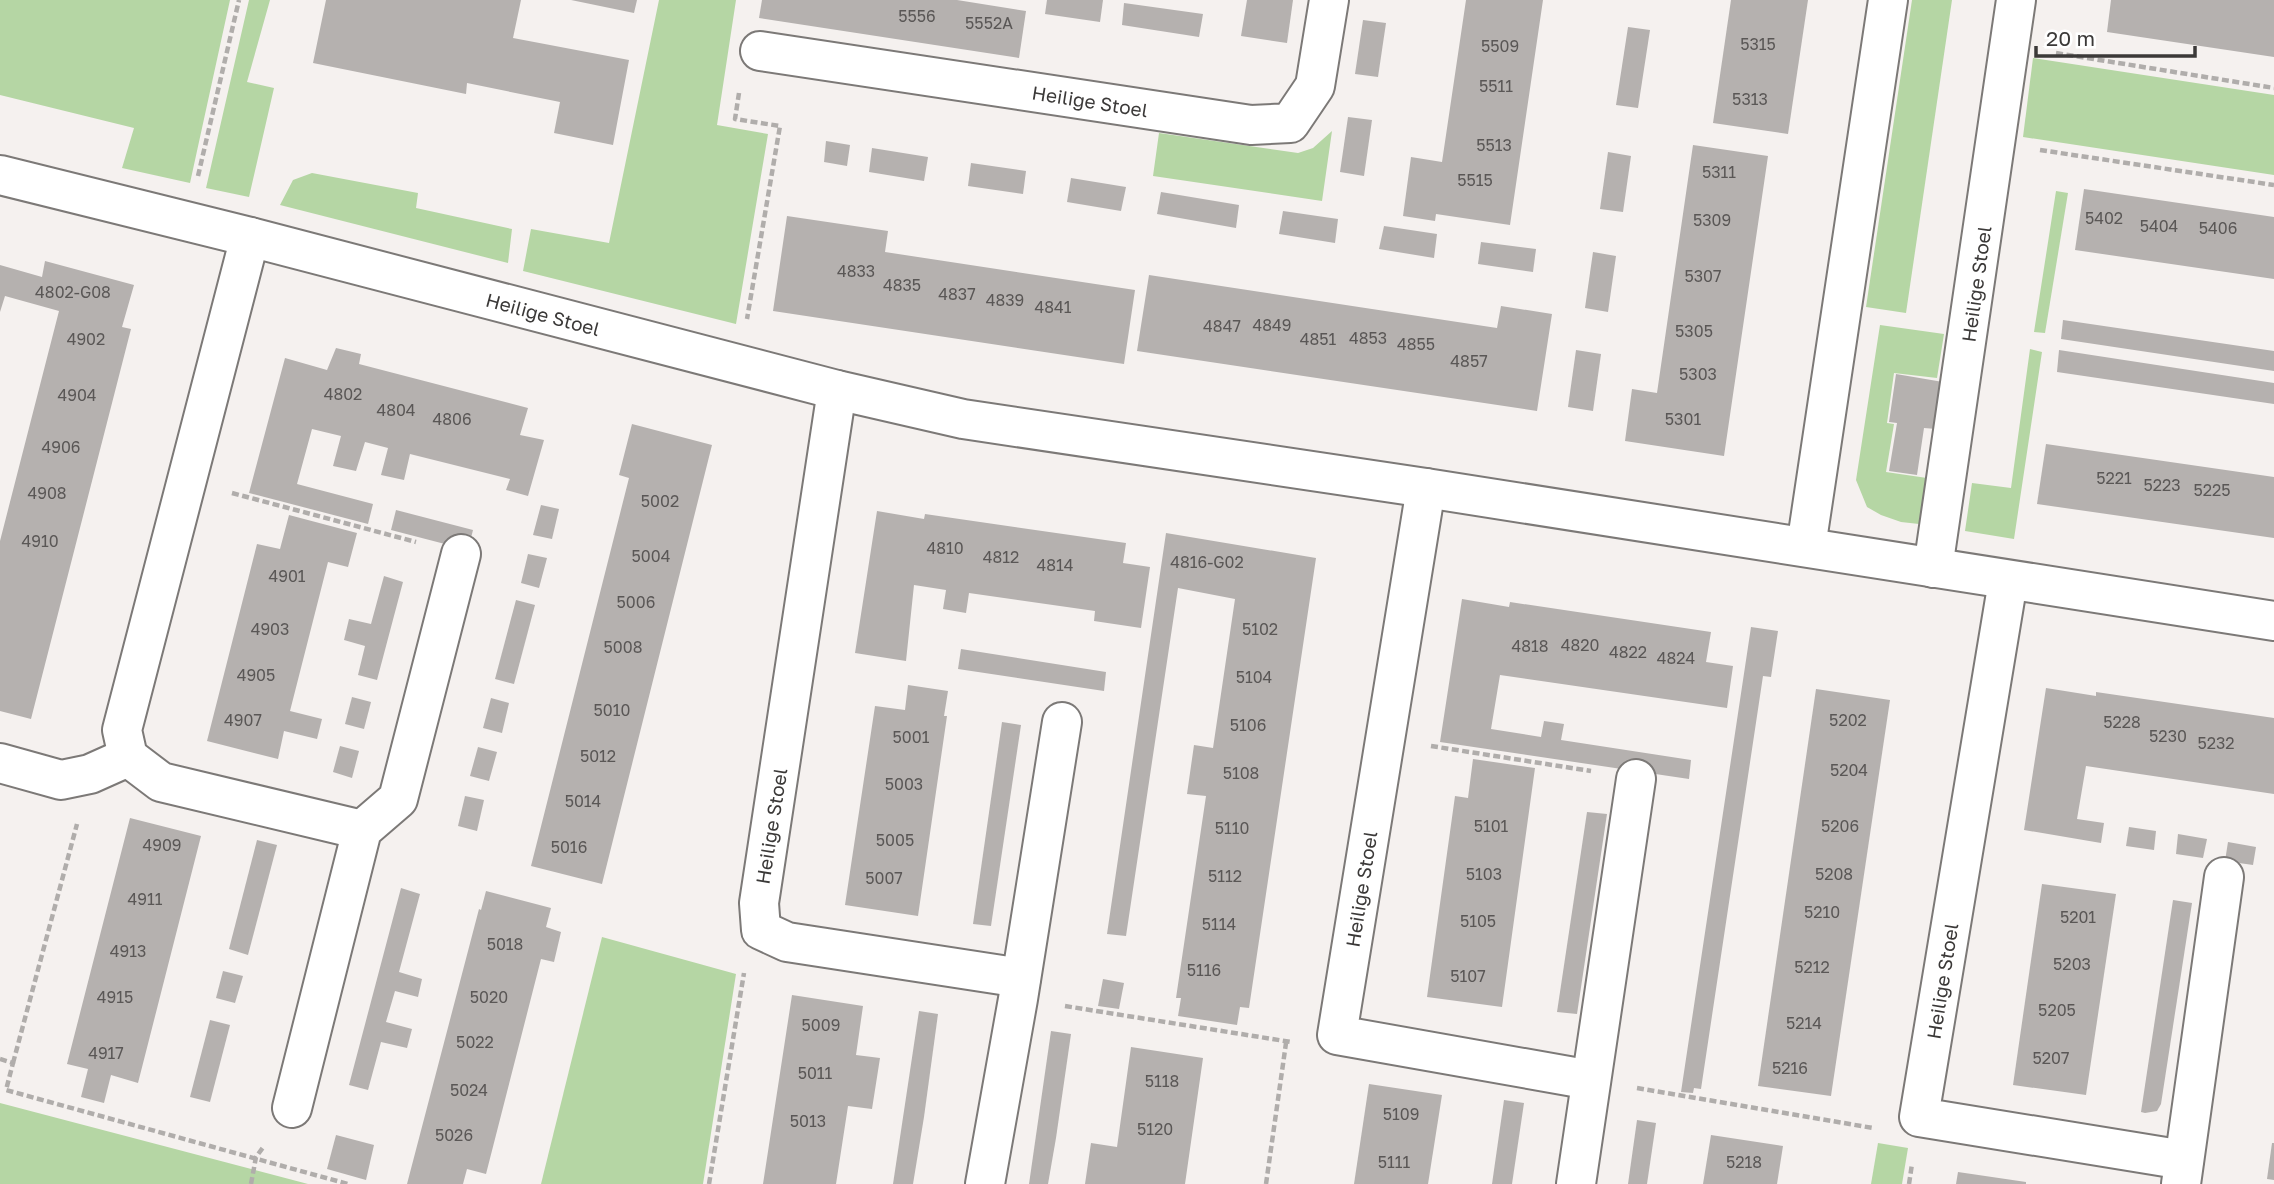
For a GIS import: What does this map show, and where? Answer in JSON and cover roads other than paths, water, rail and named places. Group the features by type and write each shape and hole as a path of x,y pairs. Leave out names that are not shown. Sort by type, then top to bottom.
{"street":[{"name":"Heilige Stoel","path":"760,51 1251,125 1290,123 1315,86 1329,0"},
{"path":"1806,547 1888,0"},
{"name":"Heilige Stoel","path":"1934,568 2017,0"},
{"name":"Heilige Stoel","path":"0,175 250,237 837,390 963,419 1426,488 2274,621"},
{"path":"250,237 122,730 128,757 161,782 362,830"},
{"name":"Heilige Stoel","path":"837,390 759,903 761,930 787,942 1019,988"},
{"name":"Heilige Stoel","path":"1426,488 1337,1035 1591,1080"},
{"path":"292,1108 362,830 398,799 461,554"},
{"name":"Heilige Stoel","path":"2008,581 1919,1116 2182,1172 2224,877"},
{"path":"985,1184 1062,722"},
{"path":"0,763 61,780 90,774 128,757"},
{"path":"1576,1184 1636,779"}]}
